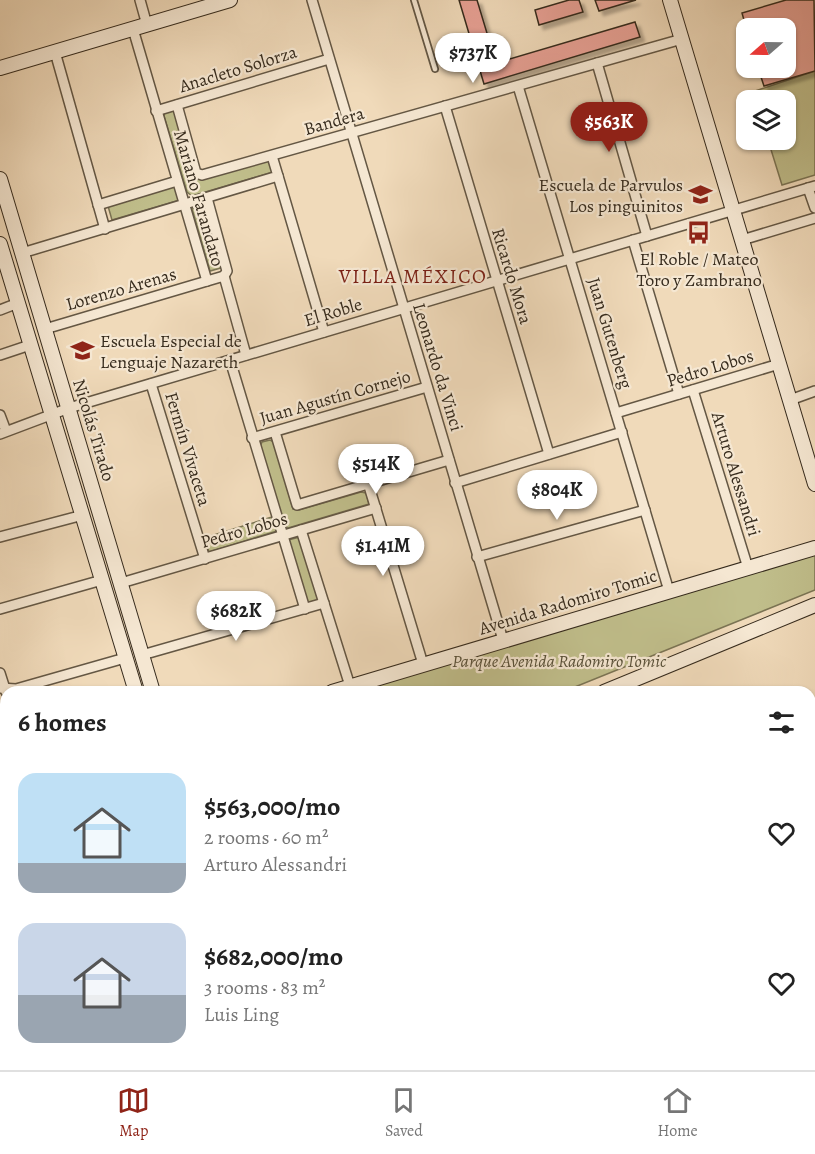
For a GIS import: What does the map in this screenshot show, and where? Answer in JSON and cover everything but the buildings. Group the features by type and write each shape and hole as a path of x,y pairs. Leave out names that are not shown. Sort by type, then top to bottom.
{"street":[{"path":"140,0 147,25"},
{"name":"Leonardo da Vinci","path":"312,0 503,640"},
{"path":"670,0 779,364 812,465 815,484"},
{"path":"0,68 225,1"},
{"name":"Mariano Farandato","path":"133,29 207,281 224,276 246,355"},
{"name":"Bandera","path":"177,105 196,173 202,175 682,39"},
{"path":"55,52 105,229"},
{"name":"Anacleto Solorza","path":"156,111 329,59"},
{"path":"597,63 647,236"},
{"name":"Juan Gutenberg","path":"518,86 669,591"},
{"name":"Ricardo Mora","path":"445,106 549,454"},
{"path":"272,156 324,332"},
{"path":"22,253 278,176"},
{"name":"Nicolás Tirado","path":"0,179 151,686"},
{"path":"98,205 177,181"},
{"path":"812,187 815,208"},
{"name":"El Roble","path":"3,433 69,408 812,187"},
{"path":"207,198 227,271 224,276"},
{"path":"742,240 815,218"},
{"path":"633,240 679,394"},
{"name":"Nicolás Tirado","path":"1,253 134,686"},
{"name":"Lorenzo Arenas","path":"45,329 207,281"},
{"path":"0,310 18,303"},
{"path":"0,355 30,345"},
{"path":"230,360 305,609"},
{"name":"Pedro Lobos","path":"616,413 779,364"},
{"name":"Fermín Vivaceta","path":"151,384 205,559"},
{"name":"Juan Agustín Cornejo","path":"252,438 427,387"},
{"name":"Arturo Alessandri","path":"693,390 748,568"},
{"path":"790,400 815,391"},
{"path":"0,415 3,433"},
{"name":"Pedro Lobos","path":"275,432 297,505 448,460"},
{"path":"455,483 622,432"},
{"path":"368,483 423,664"},
{"name":"Pedro Lobos","path":"121,583 376,508"},
{"path":"477,558 645,510"},
{"path":"0,537 83,515"},
{"path":"301,530 350,686"},
{"name":"Avenida Radomiro Tomic","path":"350,686 815,548"},
{"path":"0,609 102,580"},
{"path":"142,655 324,603"},
{"path":"618,686 815,604"},
{"path":"27,686 125,658"}],"lane":[{"path":"414,0 435,69"}],"green space":[{"path":"815,71 815,175 782,185 771,150 796,150 796,90 758,90"},
{"path":"174,108 196,177 264,161 270,161 273,172 192,196 187,192 164,116 165,110"},
{"path":"176,186 180,200 112,220 108,206"},
{"path":"203,205 221,268 210,271 192,209"},
{"path":"270,440 274,442 293,509 299,510 361,492 366,493 369,504 288,528 283,524 260,447 262,442"},
{"path":"272,517 277,531 209,552 204,538"},
{"path":"300,537 318,600 307,603 288,540"},
{"name":"Parque Avenida Radomiro Tomic","path":"815,552 815,590 577,686 374,686"}],"place":[{"name":"Escuela de Parvulos Los pinguinitos","path":"701,195"},
{"name":"El Roble / Mateo Toro y Zambrano","path":"699,233"},
{"name":"Escuela Especial de Lenguaje Nazareth","path":"82,351"}],"district":[{"name":"VILLA MÉXICO","path":"413,276"}]}
